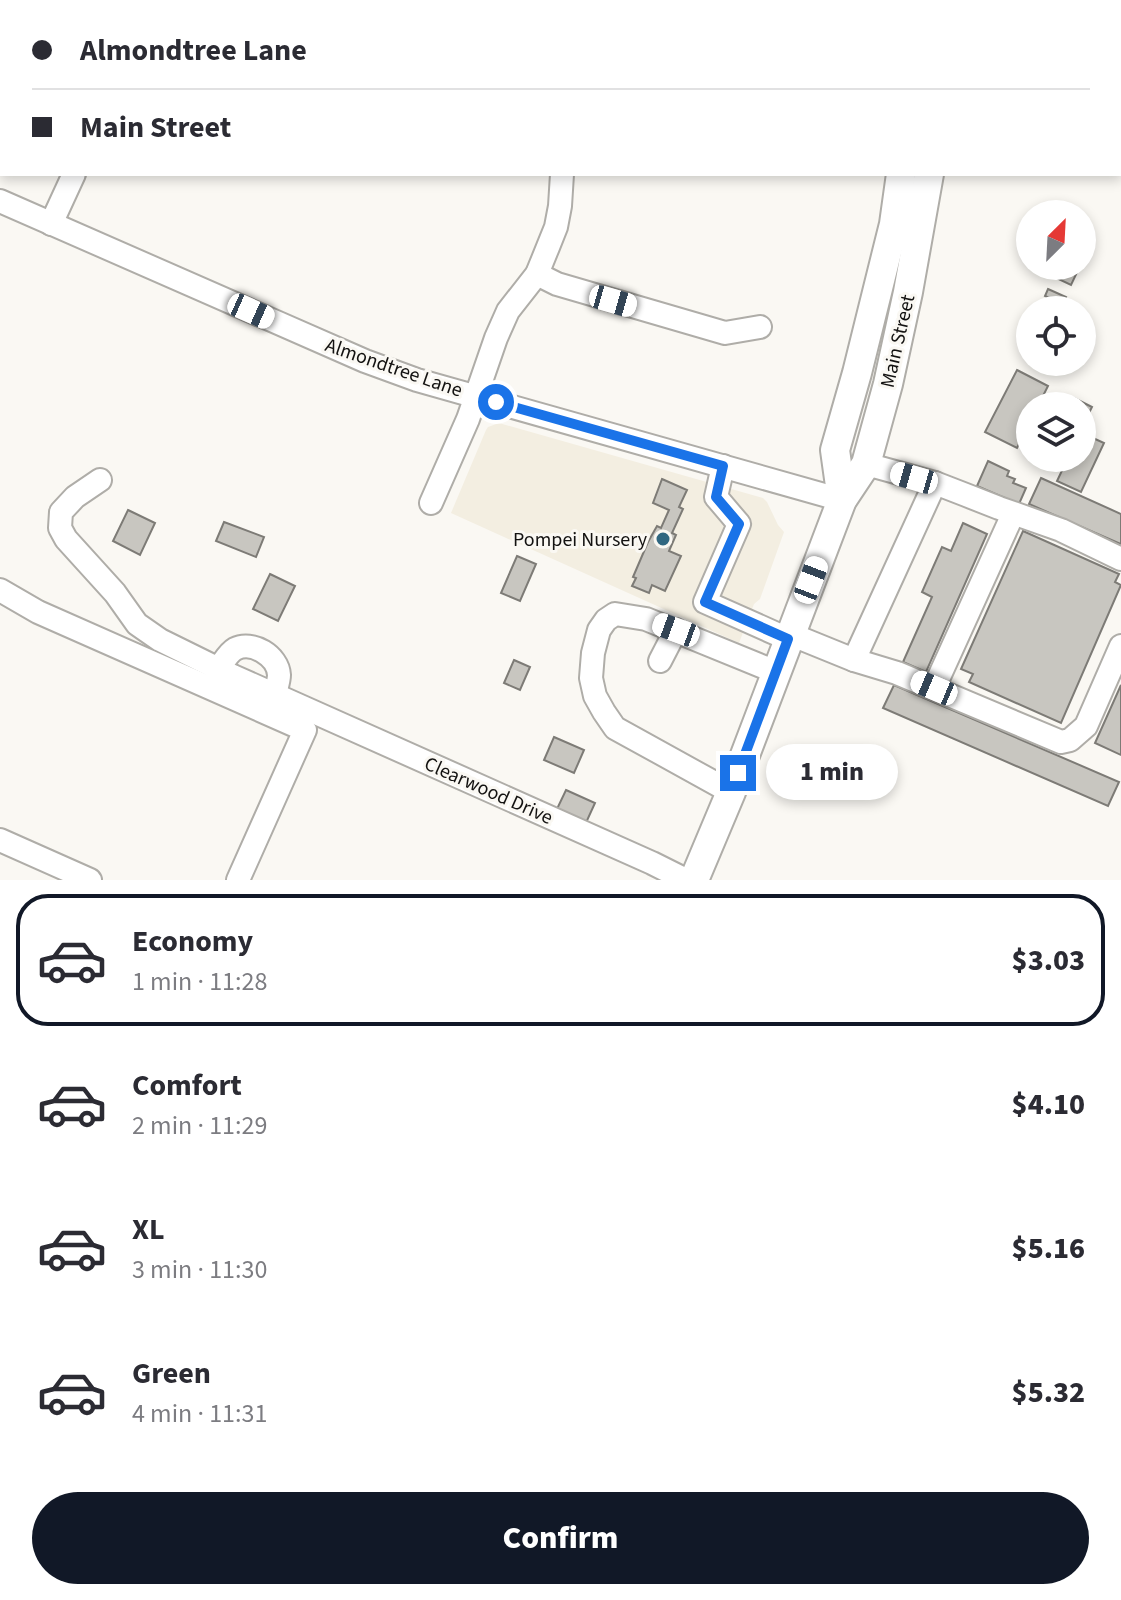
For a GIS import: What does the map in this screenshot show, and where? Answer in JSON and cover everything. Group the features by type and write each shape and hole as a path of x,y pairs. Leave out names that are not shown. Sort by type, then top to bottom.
{"main road":[{"name":"Main Street","path":"842,500 835,450 890,239 901,176"},
{"name":"Main Street","path":"694,880 731,792 842,500 866,464 888,384 929,176"}],"street":[{"path":"51,224 73,176"},
{"path":"431,503 508,311 537,274 556,227 562,176"},
{"name":"Almondtree Lane","path":"0,201 365,361 417,380 842,500"},
{"path":"537,274 557,284 725,333 760,327"},
{"path":"866,464 935,483 1061,530 1121,559"},
{"path":"723,466 716,497 739,524 705,602 789,637 897,673 1061,742 1070,740 1086,726 1121,646"},
{"name":"Clearwood Drive","path":"100,480 75,497 61,512 60,528 137,624 160,640 686,880"},
{"path":"854,660 935,483"},
{"path":"934,688 1013,514"},
{"path":"0,590 38,612 305,730 238,880"},
{"path":"731,792 615,728 595,696 591,678 599,630 615,614 646,619 776,672"},
{"path":"660,661 676,630"},
{"path":"218,669 236,649 257,648 274,663 283,698"},
{"path":"0,840 90,880"}],"shaded area":[{"path":"499,423 763,498 784,532 760,599 754,604 739,643 451,513 486,430"}],"building":[{"path":"1048,289 1064,296 1045,296"},
{"path":"1016,372 1016,376 1029,376 1048,386 1045,392 1016,392 1016,448 985,432"},
{"path":"1096,439 1104,443 1096,460"},
{"path":"988,461 1009,471 1007,476 1015,479 1013,483 1026,488 1019,504 977,486"},
{"path":"1061,472 1090,472 1081,492 1057,481"},
{"path":"1041,478 1121,514 1121,544 1029,504"},
{"name":"Pompei Nursery","path":"662,479 687,490 679,507 683,509 672,533 676,535 669,551 681,556 665,591 652,585 649,593 632,586 636,578 633,577 648,542 657,526 661,528 669,510 653,503"},
{"path":"128,510 155,523 140,555 113,541"},
{"path":"224,522 264,537 256,557 216,541"},
{"path":"963,523 987,534 926,672 903,662 932,597 922,592 942,547 951,551"},
{"path":"1023,531 1119,574 1115,582 1121,585 1061,723 969,682 973,674 961,669"},
{"path":"517,556 536,564 520,601 501,593"},
{"path":"270,574 295,586 278,621 253,609"},
{"path":"514,660 530,667 520,690 504,683"},
{"path":"894,685 1119,782 1108,806 883,708"},
{"path":"1121,685 1121,755 1095,743"},
{"path":"554,737 584,750 574,773 544,760"},
{"path":"566,790 595,803 585,825 556,811"}],"place":[{"name":"Pompei Nursery","path":"663,539"}],"route":[{"path":"496,402 723,466 716,497 739,524 705,602 788,639 738,773"}]}
